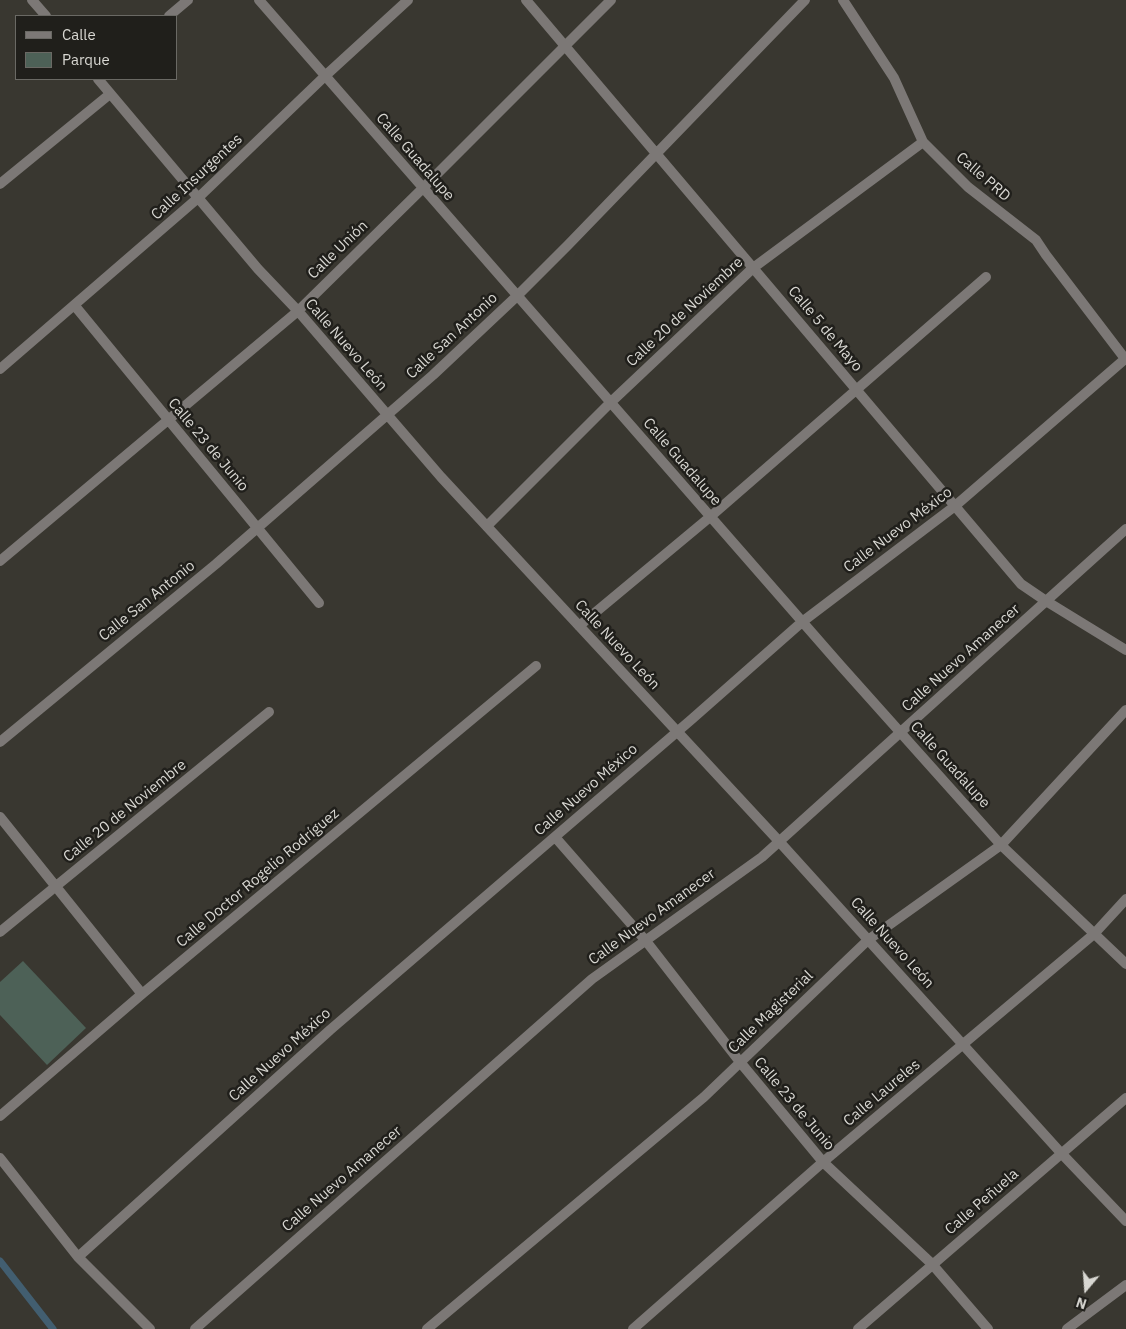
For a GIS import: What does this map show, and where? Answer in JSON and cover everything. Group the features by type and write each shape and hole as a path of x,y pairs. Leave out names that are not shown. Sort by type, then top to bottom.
{"street":[{"path":"32,0 45,15"},
{"path":"170,15 188,0"},
{"name":"Calle Guadalupe","path":"259,0 900,733 1001,845 1126,964"},
{"name":"Calle Insurgentes","path":"0,369 198,198 324,76 408,0"},
{"name":"Calle 5 de Mayo","path":"526,0 1021,584 1046,602 1126,650"},
{"name":"Calle Unión","path":"0,561 298,310 611,0"},
{"name":"Calle San Antonio","path":"0,742 258,529 433,375 517,296 805,0"},
{"name":"Calle PRD","path":"842,0 894,78 924,142 968,187 1036,240 1126,360"},
{"name":"Calle Nuevo León","path":"99,80 258,269 298,310 387,414 487,526 779,842 1061,1153 1126,1221"},
{"path":"0,184 110,94"},
{"name":"Calle 20 de Noviembre","path":"487,526 610,403 753,268 924,142"},
{"path":"579,626 710,517 986,277"},
{"name":"Calle 23 de Junio","path":"74,306 319,603"},
{"name":"Calle Nuevo México","path":"78,1256 330,1030 802,622 955,506 1126,360"},
{"name":"Calle Nuevo Amanecer","path":"195,1329 592,979 762,857 1126,529"},
{"name":"Calle Doctor Rogelio Rodríguez","path":"0,1116 142,994 536,666"},
{"name":"Calle Magisterial","path":"427,1329 704,1097 868,940 1001,845 1126,710"},
{"name":"Calle 20 de Noviembre","path":"0,932 269,712"},
{"path":"0,817 142,994"},
{"name":"Calle 23 de Junio","path":"555,837 646,940 740,1062 823,1162 932,1264 988,1329"},
{"name":"Calle Laureles","path":"633,1329 823,1162 1094,934 1126,899"},
{"name":"Calle Peñuela","path":"858,1329 1126,1098"},
{"path":"0,1158 78,1256 150,1329"},
{"path":"1067,1329 1126,1285"}],"green space":[{"path":"23,961 86,1028 47,1065 0,1015 0,982"}],"waterway":[{"path":"0,1261 53,1329"}]}
